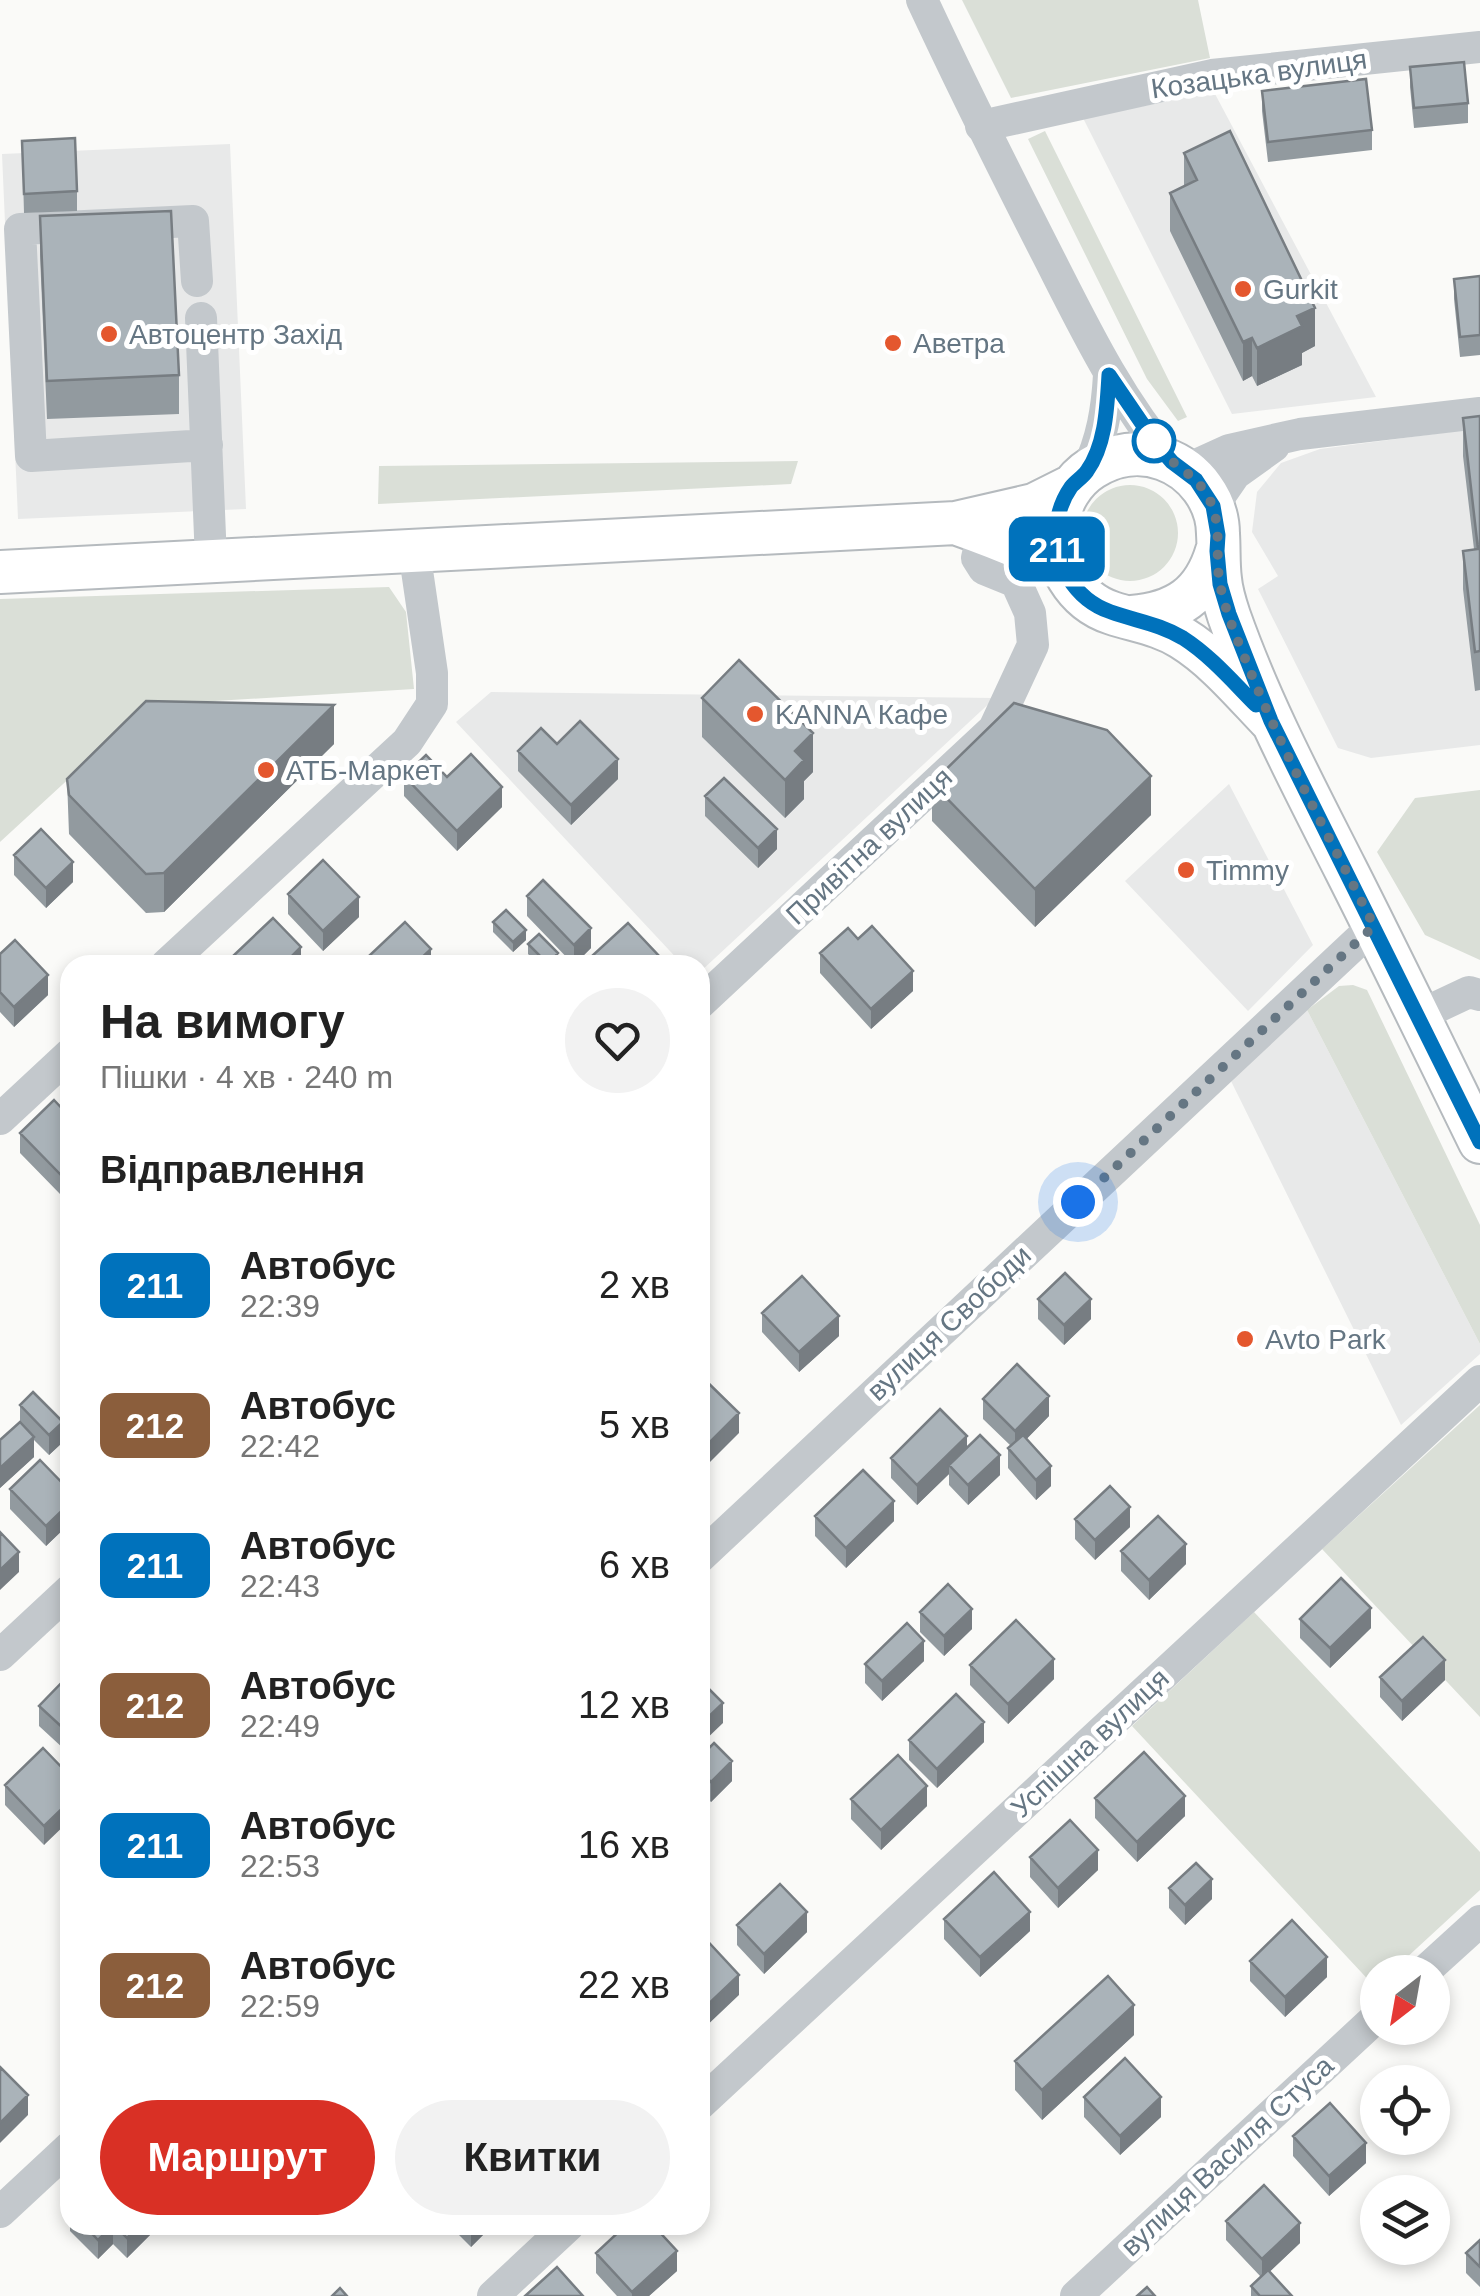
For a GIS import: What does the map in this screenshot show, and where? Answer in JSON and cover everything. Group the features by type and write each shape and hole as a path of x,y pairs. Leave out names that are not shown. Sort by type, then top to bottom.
{"main road":[{"path":"0,572 414,550 970,528 1034,504 1106,460 1142,454 1178,466 1196,480 1213,506 1220,584 1271,721 1480,1142"},
{"path":"1080,478 1061,505 1056,526 1056,548 1074,588 1110,612 1160,626 1184,639 1212,660 1271,721"},
{"path":"970,528 1034,552 1063,569"},
{"path":"1132,617 1164,612 1192,596 1206,579 1217,551"}],"street":[{"path":"922,0 981,126 1109,375 1135,415 1178,466 1300,434 1480,413"},
{"name":"Козацька вулиця","path":"981,126 1212,76 1480,47"},
{"path":"197,281 193,221 20,229 32,456 207,445"},
{"path":"201,318 212,560"},
{"path":"1080,478 1097,448 1107,410 1109,375"},
{"path":"1213,506 1235,474 1266,450 1300,434"},
{"name":"Привітна вулиця","path":"710,994 994,729 1033,645 1030,613 1016,582 984,569 977,558 970,528"},
{"path":"177,955 407,742 432,704 432,672 414,550"},
{"name":"вулиця Свободи","path":"710,1548 1374,926"},
{"path":"1418,1016 1469,992 1480,995"},
{"path":"0,1118 60,1063"},
{"name":"Успішна вулиця","path":"710,2095 1480,1381"},
{"path":"0,1655 60,1599"},
{"path":"1443,1955 1480,1921"},
{"name":"вулиця Василя Стуса","path":"1076,2296 1360,2033"},
{"path":"0,2212 60,2156"},
{"path":"493,2296 559,2235"}],"shaded area":[{"path":"962,0 1198,0 1210,58 1011,98"},
{"path":"1214,92 1376,397 1232,414 1083,118"},
{"path":"1045,131 1187,417 1178,421 1147,379 1028,139"},
{"path":"230,144 246,509 18,519 2,154"},
{"path":"1480,428 1480,745 1371,758 1338,748 1258,589 1278,576 1252,532 1257,492 1281,463 1320,449"},
{"path":"798,461 791,484 378,504 379,466"},
{"path":"1121,485 1139,485 1157,493 1170,506 1178,533 1175,552 1157,573 1139,581 1121,581 1103,573 1090,560 1082,542 1082,524 1090,506 1103,493"},
{"path":"389,587 406,612 414,689 149,705 0,842 0,599"},
{"path":"491,692 995,698 710,963 710,955 674,955 456,722"},
{"path":"1229,784 1313,945 1248,1011 1125,881"},
{"path":"1480,790 1480,960 1425,935 1377,852 1415,798"},
{"path":"1339,986 1367,990 1480,1225 1480,1344 1307,1010"},
{"path":"1307,1010 1480,1344 1480,1354 1401,1425 1230,1079"},
{"path":"1480,1405 1480,1717 1322,1549"},
{"path":"1254,1612 1480,1852 1480,1890 1409,1955 1360,1955 1360,1971 1132,1726"}],"building":[{"path":"1464,62 1468,103 1414,108 1410,67"},
{"path":"1366,79 1372,130 1268,142 1262,91"},
{"name":"Gurkit","path":"1230,131 1315,308 1297,316 1302,326 1257,348 1252,338 1243,342 1170,193 1197,180 1184,153"},
{"path":"75,138 77,191 24,194 22,141"},
{"name":"Автоцентр Захід","path":"171,211 179,375 47,381 40,216"},
{"path":"1480,276 1480,335 1460,337 1454,279"},
{"path":"1480,416 1480,651 1475,652 1463,551 1478,549 1463,418"},
{"path":"739,660 813,733 795,751 804,760 785,780 702,698"},
{"path":"146,701 334,705 164,873 146,874 69,795 67,779"},
{"path":"1014,703 1107,730 1151,776 1035,889 932,783"},
{"path":"580,721 618,759 571,805 518,751 541,728 557,744"},
{"path":"471,754 502,787 457,831 404,776 426,755 447,777"},
{"path":"724,778 777,829 758,848 705,796"},
{"path":"41,829 73,862 46,888 14,855"},
{"path":"323,860 359,897 323,931 288,894"},
{"path":"543,880 591,928 574,945 527,896"},
{"path":"506,910 526,930 513,942 493,922"},
{"path":"273,918 301,947 293,955 234,955"},
{"path":"405,922 431,949 425,955 370,955"},
{"path":"628,923 658,955 593,955"},
{"path":"872,926 913,971 871,1009 820,953 848,928 858,939"},
{"path":"539,934 558,953 539,955 528,944"},
{"path":"15,940 48,975 14,1007 0,992 0,954"},
{"path":"54,1100 60,1106 60,1174 20,1133"},
{"path":"1065,1273 1091,1299 1064,1325 1038,1299"},
{"path":"802,1276 839,1316 799,1352 762,1313"},
{"path":"1017,1364 1049,1396 1015,1431 983,1399"},
{"path":"710,1385 739,1413 710,1442"},
{"path":"33,1392 60,1419 60,1425 49,1435 20,1405"},
{"path":"940,1409 967,1436 917,1485 891,1458"},
{"path":"20,1422 34,1437 0,1468 0,1440"},
{"path":"980,1435 1000,1455 968,1485 949,1465"},
{"path":"1023,1435 1051,1466 1036,1480 1008,1448"},
{"path":"40,1460 60,1481 60,1513 46,1526 10,1489"},
{"path":"863,1470 894,1501 846,1548 815,1516"},
{"path":"1110,1486 1130,1507 1095,1540 1075,1519"},
{"path":"1158,1516 1186,1544 1149,1580 1121,1551"},
{"path":"0,1532 19,1552 0,1570"},
{"path":"1341,1578 1371,1608 1330,1648 1300,1619"},
{"path":"948,1584 972,1609 944,1636 920,1612"},
{"path":"1016,1620 1054,1659 1008,1704 970,1665"},
{"path":"907,1623 924,1641 882,1681 865,1664"},
{"path":"1423,1637 1445,1660 1402,1701 1380,1677"},
{"path":"60,1684 60,1725 39,1706"},
{"path":"710,1690 723,1703 710,1715"},
{"path":"956,1694 984,1722 937,1769 909,1740"},
{"path":"714,1743 732,1761 711,1782 710,1781 710,1747"},
{"path":"43,1748 60,1766 60,1811 44,1826 5,1785"},
{"path":"1144,1752 1185,1796 1137,1842 1095,1798"},
{"path":"898,1755 927,1786 881,1830 851,1799"},
{"path":"1070,1820 1098,1850 1058,1888 1030,1857"},
{"path":"1196,1863 1212,1879 1185,1905 1169,1888"},
{"path":"994,1872 1030,1912 980,1957 944,1919"},
{"path":"780,1884 807,1912 764,1954 737,1925"},
{"path":"1292,1920 1327,1957 1285,1997 1250,1961"},
{"path":"710,1944 739,1975 710,2003"},
{"path":"1108,1976 1134,2005 1042,2090 1015,2061"},
{"path":"1125,2058 1161,2097 1120,2136 1084,2097"},
{"path":"0,2067 28,2095 0,2123"},
{"path":"1330,2103 1360,2136 1360,2148 1329,2176 1293,2136"},
{"path":"1264,2185 1300,2223 1262,2259 1226,2221"},
{"path":"615,2235 662,2235 677,2251 632,2292 596,2253"},
{"path":"1480,2240 1480,2267 1466,2253"},
{"path":"557,2267 583,2296 525,2296"},
{"path":"1268,2270 1292,2296 1260,2296 1251,2286"},
{"path":"1147,2287 1155,2296 1137,2296"}],"bus line":[{"name":"211","path":"1256,705 1212,660 1184,639 1160,626 1110,612 1091,602 1074,588 1063,569 1056,548 1056,526 1061,505 1087,470 1097,448 1107,410 1109,375 1154,441 1172,462 1196,480 1213,506 1220,584 1271,721 1480,1142"}],"place":[{"name":"Gurkit","path":"1243,289"},
{"name":"Автоцентр Захід","path":"109,334"},
{"name":"Аветра","path":"893,343"},
{"name":"KANNA Кафе","path":"755,714"},
{"name":"АТБ-Маркет","path":"266,770"},
{"name":"Timmy","path":"1186,870"},
{"name":"Avto Park","path":"1245,1339"}],"route":[{"path":"1078,1202 1374,926 1271,721 1253,677 1220,584 1213,506 1196,480 1172,462 1154,441"}]}
